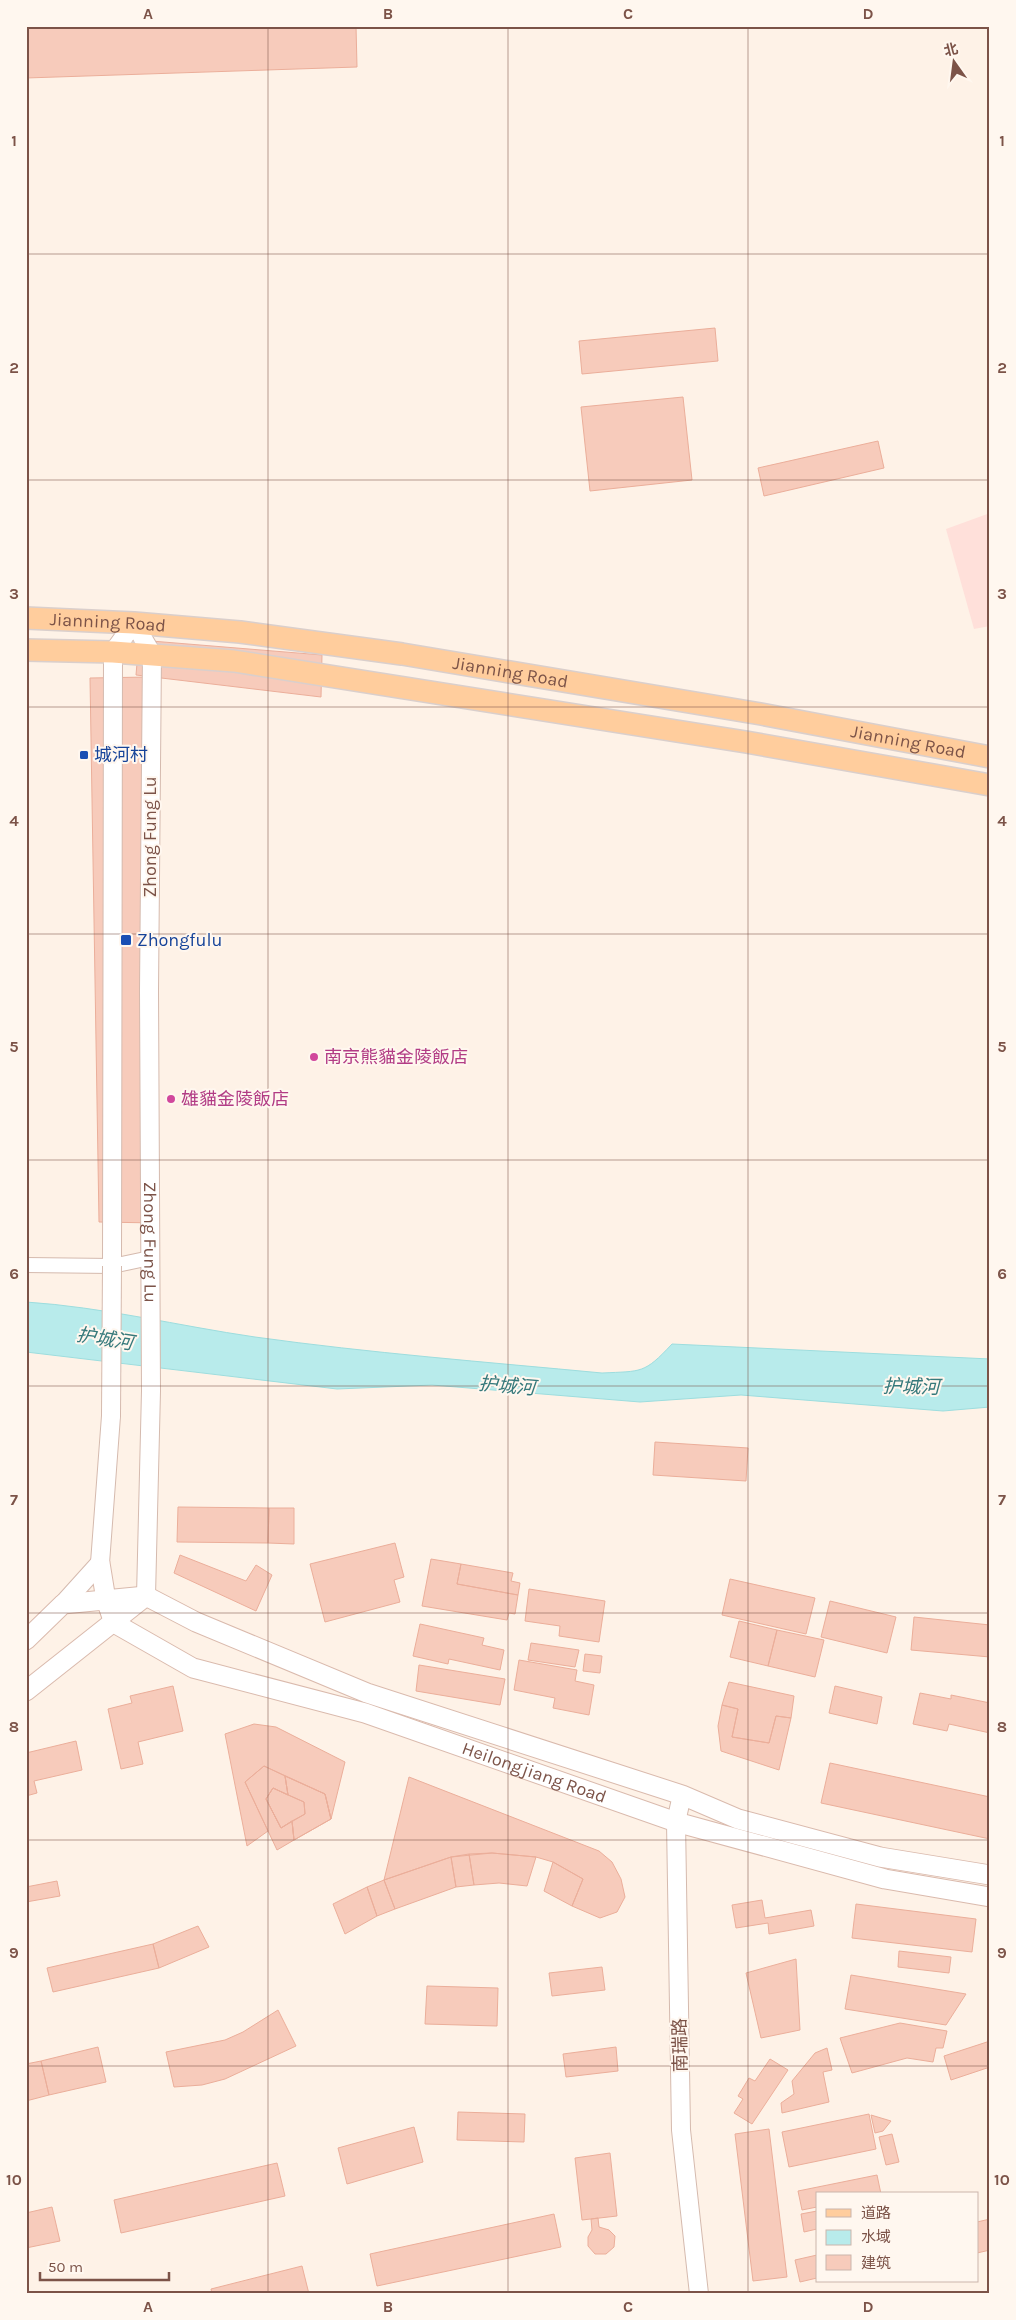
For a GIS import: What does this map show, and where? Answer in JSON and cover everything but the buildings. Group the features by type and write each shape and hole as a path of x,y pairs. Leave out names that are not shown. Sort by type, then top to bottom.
{"main road":[{"name":"Jianning Road","path":"26,618 134,623 240,632 402,654 761,714 990,757"},
{"name":"Jianning Road","path":"26,650 152,654 244,662 746,742 990,785"},
{"path":"100,1563 106,1600 114,1623"},
{"path":"26,1640 63,1604 146,1596"},
{"path":"26,1691 146,1596"},
{"name":"Heilongjiang Road","path":"146,1596 196,1622 367,1693 682,1795 738,1819 880,1857 990,1875"},
{"name":"Heilongjiang Road","path":"114,1623 193,1668 365,1713 676,1822 884,1879 990,1896"}],"street":[{"path":"63,1604 100,1563 111,1416 113,652 134,623 152,654"},
{"name":"Zhong Fung Lu","path":"146,1596 151,1391 149,982 152,654"},
{"path":"26,1265 112,1266 150,1258"},
{"name":"南瑞路","path":"682,1795 676,1822 682,2130 699,2294"}],"shaded area":[{"path":"990,513 990,626 974,629 946,529"}],"water":[{"name":"护城河","path":"26,1302 84,1308 226,1333 298,1343 602,1373 642,1369 655,1361 672,1344 990,1359 990,1407 943,1411 741,1395 640,1402 432,1385 337,1389 26,1352"}],"place":[{"name":"城河村","path":"84,755"},
{"name":"Zhongfulu","path":"126,940"},
{"name":"南京熊貓金陵飯店","path":"314,1057"},
{"name":"雄貓金陵飯店","path":"171,1099"}]}
